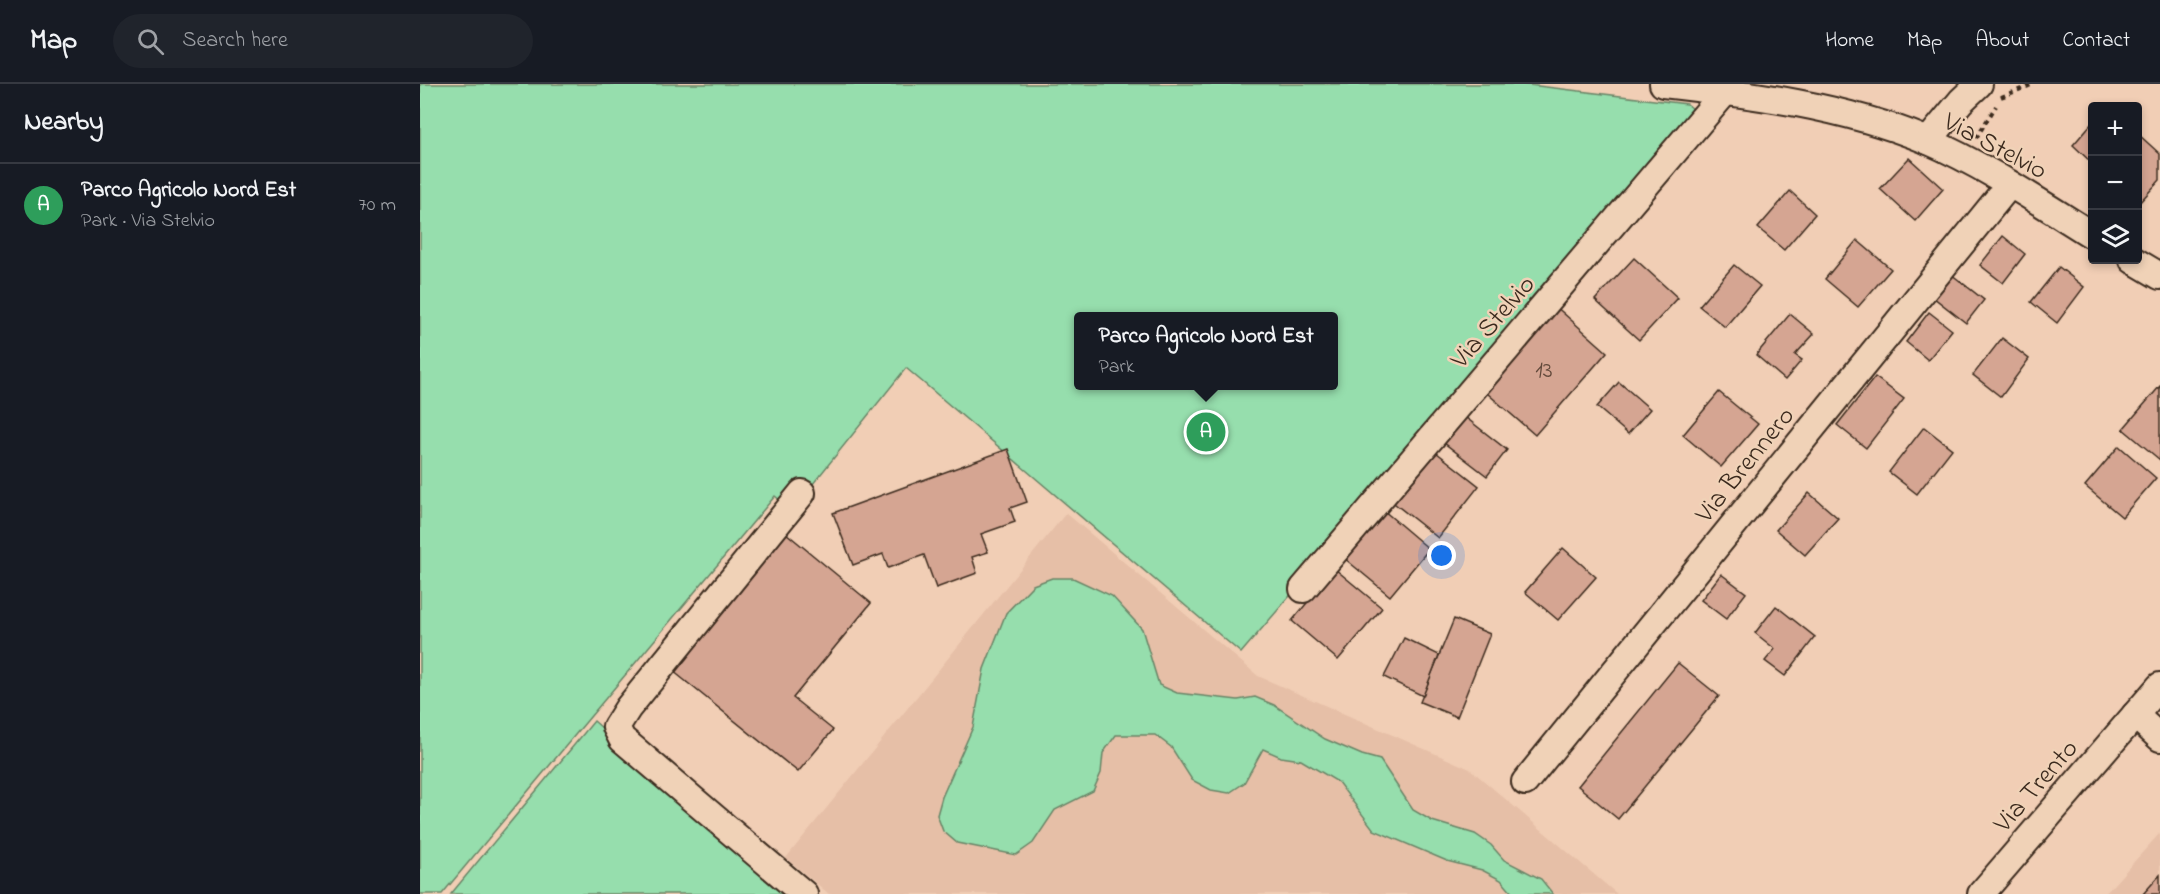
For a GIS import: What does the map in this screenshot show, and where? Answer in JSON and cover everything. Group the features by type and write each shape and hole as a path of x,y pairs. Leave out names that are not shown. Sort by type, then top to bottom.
{"street":[{"name":"Via Stelvio","path":"1663,84 1725,92 1809,95 1928,141 2010,184 2088,233"},
{"path":"1928,141 1979,84"},
{"name":"Via Stelvio","path":"1303,589 1725,92"},
{"name":"Via Brennero","path":"1525,783 2010,184"},
{"path":"2140,264 2160,276"},
{"path":"802,493 628,708 616,728 622,739 804,894"},
{"name":"Via Trento","path":"1981,894 2160,686"},
{"path":"2135,716 2160,738"}],"path":[{"path":"1974,141 2002,96 2034,84"}],"shaded area":[{"path":"1066,513 1258,676 1470,769 1617,894 829,894 786,858"},
{"path":"2160,833 2160,894 2105,894"}],"green space":[{"path":"420,84 1521,84 1687,104 1693,109 1693,125 1241,653 906,368 792,510 775,496 442,894 420,894"},
{"path":"1052,578 1073,578 1112,596 1142,629 1159,685 1177,693 1238,700 1255,697 1274,705 1325,739 1380,760 1413,810 1432,821 1475,834 1491,845 1504,860 1541,879 1553,894 1513,894 1501,880 1482,870 1447,861 1374,830 1338,782 1301,760 1281,757 1263,749 1244,783 1229,793 1211,790 1192,780 1171,747 1155,735 1116,735 1103,753 1101,773 1093,791 1055,810 1033,843 1016,855 957,843 943,831 937,815 942,797 973,727 984,669 1006,613 1033,585"},
{"path":"594,721 791,893 793,894 451,894"}],"building":[{"path":"2088,128 2088,159 2073,145"},
{"path":"2142,138 2160,154 2160,180 2142,200"},
{"path":"1909,158 1943,189 1915,221 1880,189"},
{"path":"1790,191 1815,214 1784,250 1758,228"},
{"path":"2003,236 2025,254 2003,283 1980,265"},
{"path":"1857,240 1891,269 1858,307 1825,279"},
{"path":"1634,258 1678,298 1639,340 1595,300"},
{"path":"1734,265 1760,286 1725,327 1699,306"},
{"path":"2059,267 2084,287 2057,323 2031,302"},
{"path":"1951,274 1984,300 1966,323 1933,297"},
{"path":"1553,304 1607,352 1535,435 1480,387"},
{"path":"1929,312 1952,330 1928,360 1906,342"},
{"path":"1790,314 1814,334 1795,355 1802,360 1785,380 1756,355"},
{"path":"2002,338 2029,359 2001,397 1973,375"},
{"path":"1875,377 1904,399 1866,448 1837,425"},
{"path":"1619,382 1650,409 1628,434 1597,407"},
{"path":"2160,386 2160,460 2123,429"},
{"path":"1719,392 1758,424 1721,467 1683,435"},
{"path":"1460,413 1507,450 1487,476 1439,439"},
{"path":"1924,427 1952,449 1917,494 1889,472"},
{"path":"2119,446 2156,478 2122,517 2085,486"},
{"path":"1008,449 1027,502 1010,508 1015,522 981,534 988,552 972,557 977,573 936,588 924,555 888,568 883,554 853,565 833,513"},
{"path":"1432,449 1479,486 1438,538 1390,500"},
{"path":"1809,493 1838,518 1805,555 1776,530"},
{"path":"1383,510 1429,549 1390,596 1344,558"},
{"path":"786,533 871,603 793,698 833,730 798,772 673,671"},
{"path":"1563,548 1596,577 1558,620 1525,592"},
{"path":"1335,569 1382,608 1338,660 1292,621"},
{"path":"1721,574 1746,593 1726,619 1701,600"},
{"path":"1776,606 1815,637 1785,676 1765,661 1775,649 1755,633"},
{"path":"1454,619 1490,634 1457,717 1420,702"},
{"path":"1404,638 1439,655 1423,696 1384,677"},
{"path":"1678,663 1719,696 1618,819 1578,786"},
{"path":"2160,875 2160,894 2143,894"}],"place":[{"name":"Parco Agricolo Nord Est","path":"1206,432"}]}
